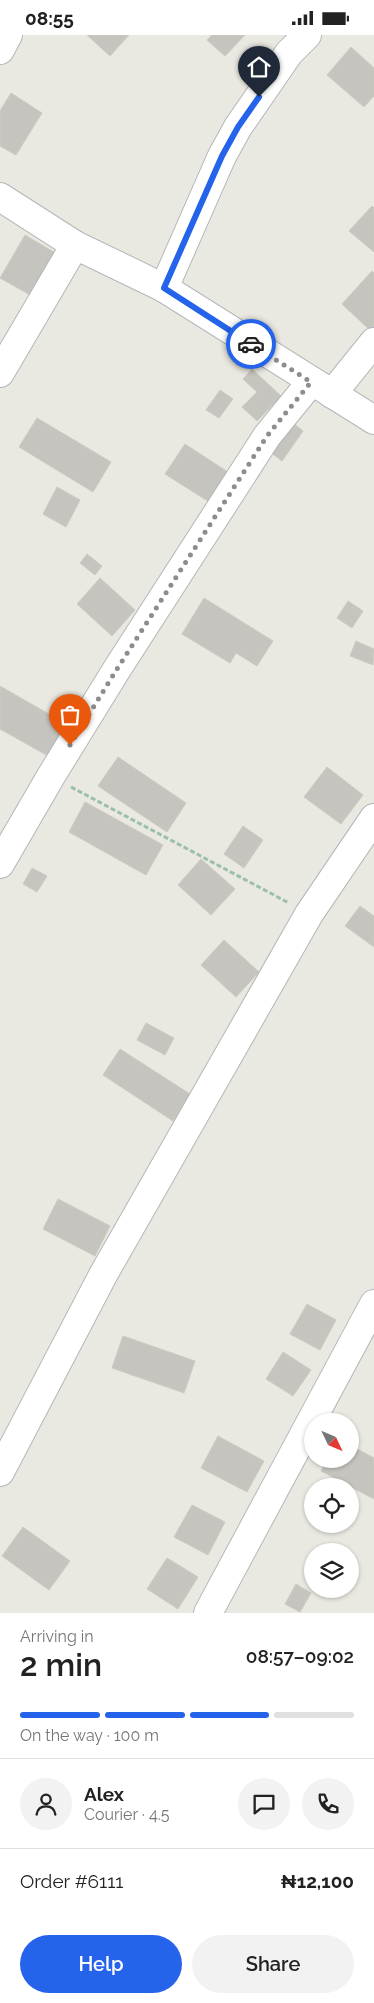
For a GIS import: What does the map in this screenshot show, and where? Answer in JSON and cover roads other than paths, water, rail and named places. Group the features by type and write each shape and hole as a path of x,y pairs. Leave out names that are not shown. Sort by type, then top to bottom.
{"street":[{"path":"0,51 8,35"},
{"path":"164,288 222,156 238,127 289,53 307,35"},
{"path":"0,197 75,245 164,288 374,420"},
{"path":"0,373 75,245"},
{"path":"0,865 51,776 117,669 267,436 374,342"},
{"path":"0,1472 103,1275 309,914 374,818"},
{"path":"208,1613 374,1304"}]}
